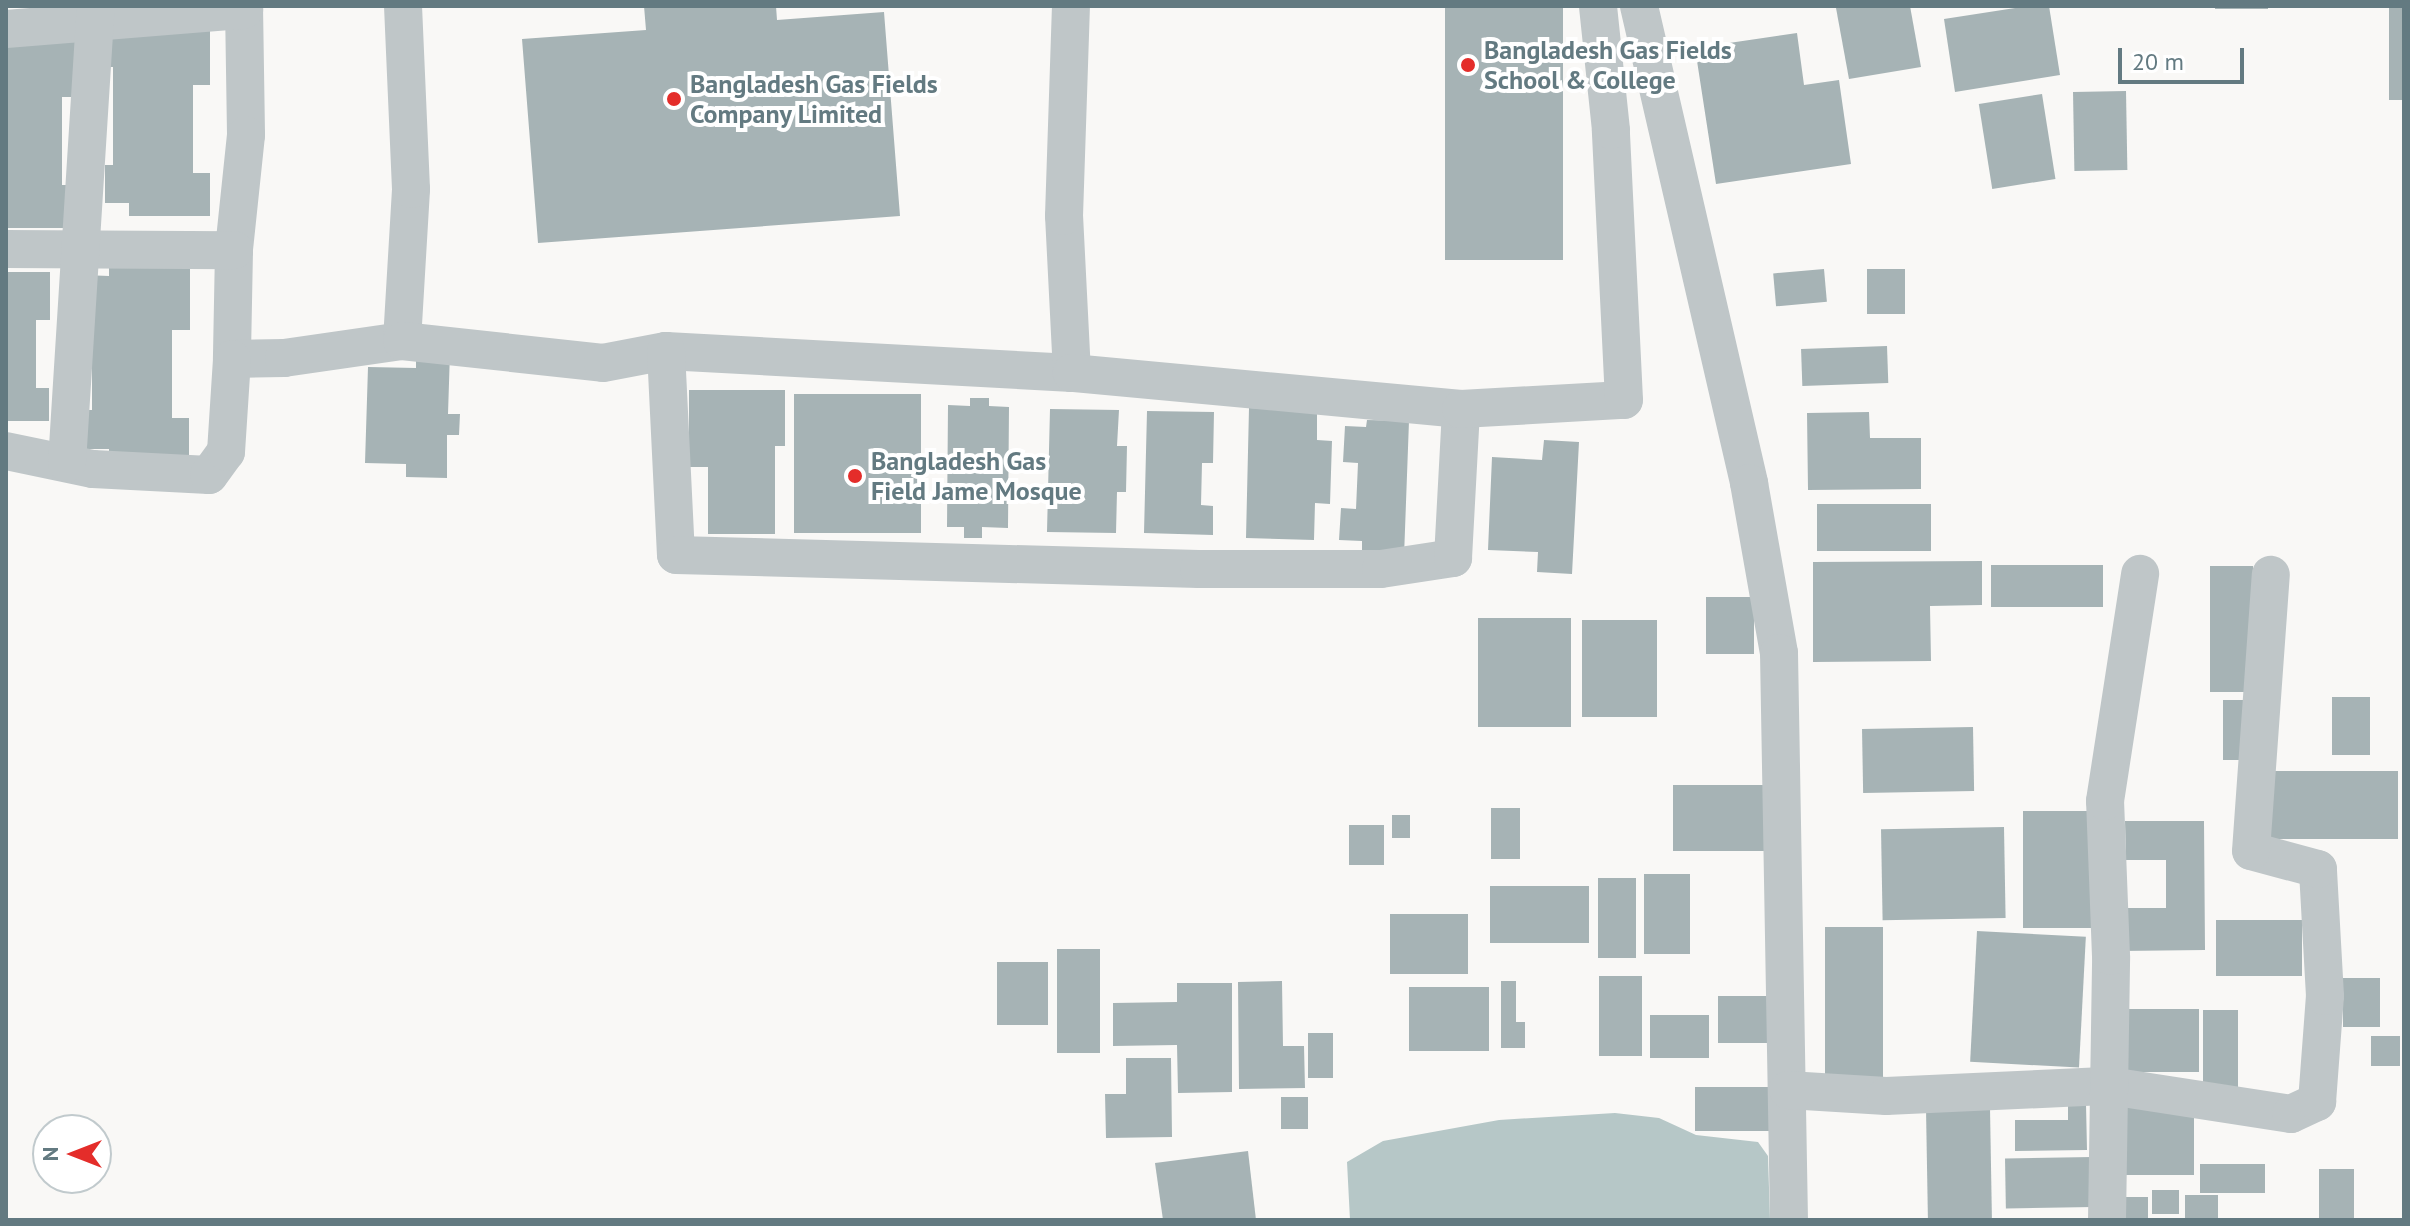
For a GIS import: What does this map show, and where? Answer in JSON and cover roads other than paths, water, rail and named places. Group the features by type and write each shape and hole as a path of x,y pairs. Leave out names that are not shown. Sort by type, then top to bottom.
{"street":[{"path":"402,341 411,189 403,6"},
{"path":"1071,6 1071,130 1064,216 1072,373"},
{"path":"232,359 284,358 402,341 603,363 666,351 1072,373 1461,409 1624,400 1611,130 1598,6"},
{"path":"1639,6 1745,468 1779,653 1789,1220"},
{"path":"6,29 97,14 244,8 246,135 234,250 226,452 209,475 67,463 6,451"},
{"path":"67,463 97,14"},
{"path":"6,249 234,250"},
{"path":"666,351 676,555 1199,569 1381,569 1453,558 1461,409"},
{"path":"2107,1220 2110,1086 2105,801 2140,574"},
{"path":"1788,1090 1886,1096 2110,1086 2291,1114 2317,1102 2325,996 2318,869 2251,851 2271,575"}],"place":[{"name":"Bangladesh Gas Fields School & College","path":"1468,65"},
{"name":"Bangladesh Gas Fields Company Limited","path":"674,99"},
{"name":"Bangladesh Gas Field Jame Mosque","path":"855,476"}]}
